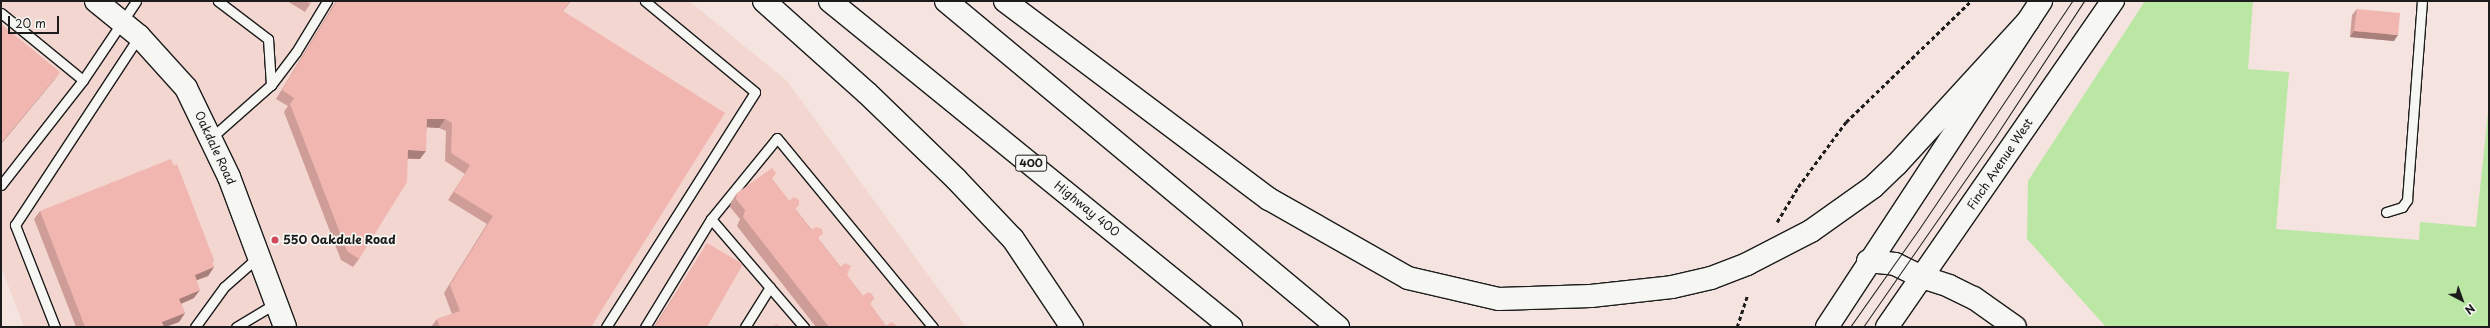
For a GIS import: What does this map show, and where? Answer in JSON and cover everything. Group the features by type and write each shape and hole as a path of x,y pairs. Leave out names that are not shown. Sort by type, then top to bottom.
{"main road":[{"name":"Oakdale Road","path":"96,1 131,30 186,88 212,138 229,177 285,327"},
{"path":"764,1 878,103 956,179 1013,239 1072,327"},
{"name":"Highway 400","path":"830,1 1231,327"},
{"path":"946,1 1338,327"},
{"path":"1005,1 1269,199 1408,278 1499,299 1591,296 1672,287 1711,278 1747,264 1811,231 1872,187 1897,164 2027,22"},
{"path":"1827,327 1868,261 2041,1"},
{"name":"Finch Avenue West","path":"1887,327 2112,1"},
{"path":"1868,261 1894,264 1922,277 1949,286 1974,298 2015,327"}],"lane":[{"path":"55,327 15,225 131,30 136,1"},
{"path":"218,1 268,39 271,85"},
{"path":"212,138 271,85 296,52 327,1"},
{"path":"606,327 755,92 645,1"},
{"path":"2386,212 2402,207 2406,200 2422,1"},
{"path":"1,13 83,80"},
{"path":"1,185 83,80 131,30"},
{"path":"645,327 711,219 777,138 933,327"},
{"path":"711,219 804,327"},
{"path":"195,327 224,287 259,256"},
{"path":"745,327 770,287"},
{"path":"236,327 277,303"}],"path":[{"path":"1777,222 1798,187 1846,122 1971,1"},
{"path":"1737,327 1747,297"}],"shaded area":[{"path":"1,1 689,1 787,81 966,327 24,327 1,266"}],"green space":[{"path":"2145,1 2253,1 2248,69 2289,72 2276,229 2419,240 2420,222 2476,227 2489,103 2489,327 2106,327 2027,239 2028,181"}],"building":[{"path":"337,1 570,1 563,11 725,113 591,327 440,327 437,319 460,311 450,285 493,216 454,192 470,165 451,153 452,123 445,119 427,119 426,151 408,150 407,182 359,259 347,251 290,104 294,98 282,90"},
{"path":"2357,9 2400,13 2398,35 2354,31"},
{"path":"1,24 60,72 1,143"},
{"path":"171,159 174,166 177,164 214,260 212,261 214,267 195,275 200,290 179,299 185,313 162,322 164,327 85,327 40,211"},
{"path":"772,168 776,173 772,179 789,201 794,197 799,200 799,205 795,209 811,230 816,227 822,229 823,233 818,238 840,267 845,263 851,266 847,275 863,296 868,292 872,294 874,298 870,304 886,326 891,322 897,327 829,327 743,217 745,210 736,199 737,193"},
{"path":"707,243 741,263 742,266 707,327 655,327"},
{"path":"777,324 781,327 772,327 773,326"}],"tram line":[{"path":"1850,327 1919,229 2072,1"},
{"path":"1863,327 1995,137 2084,1"}],"place":[{"name":"550 Oakdale Road","path":"275,240"}]}
